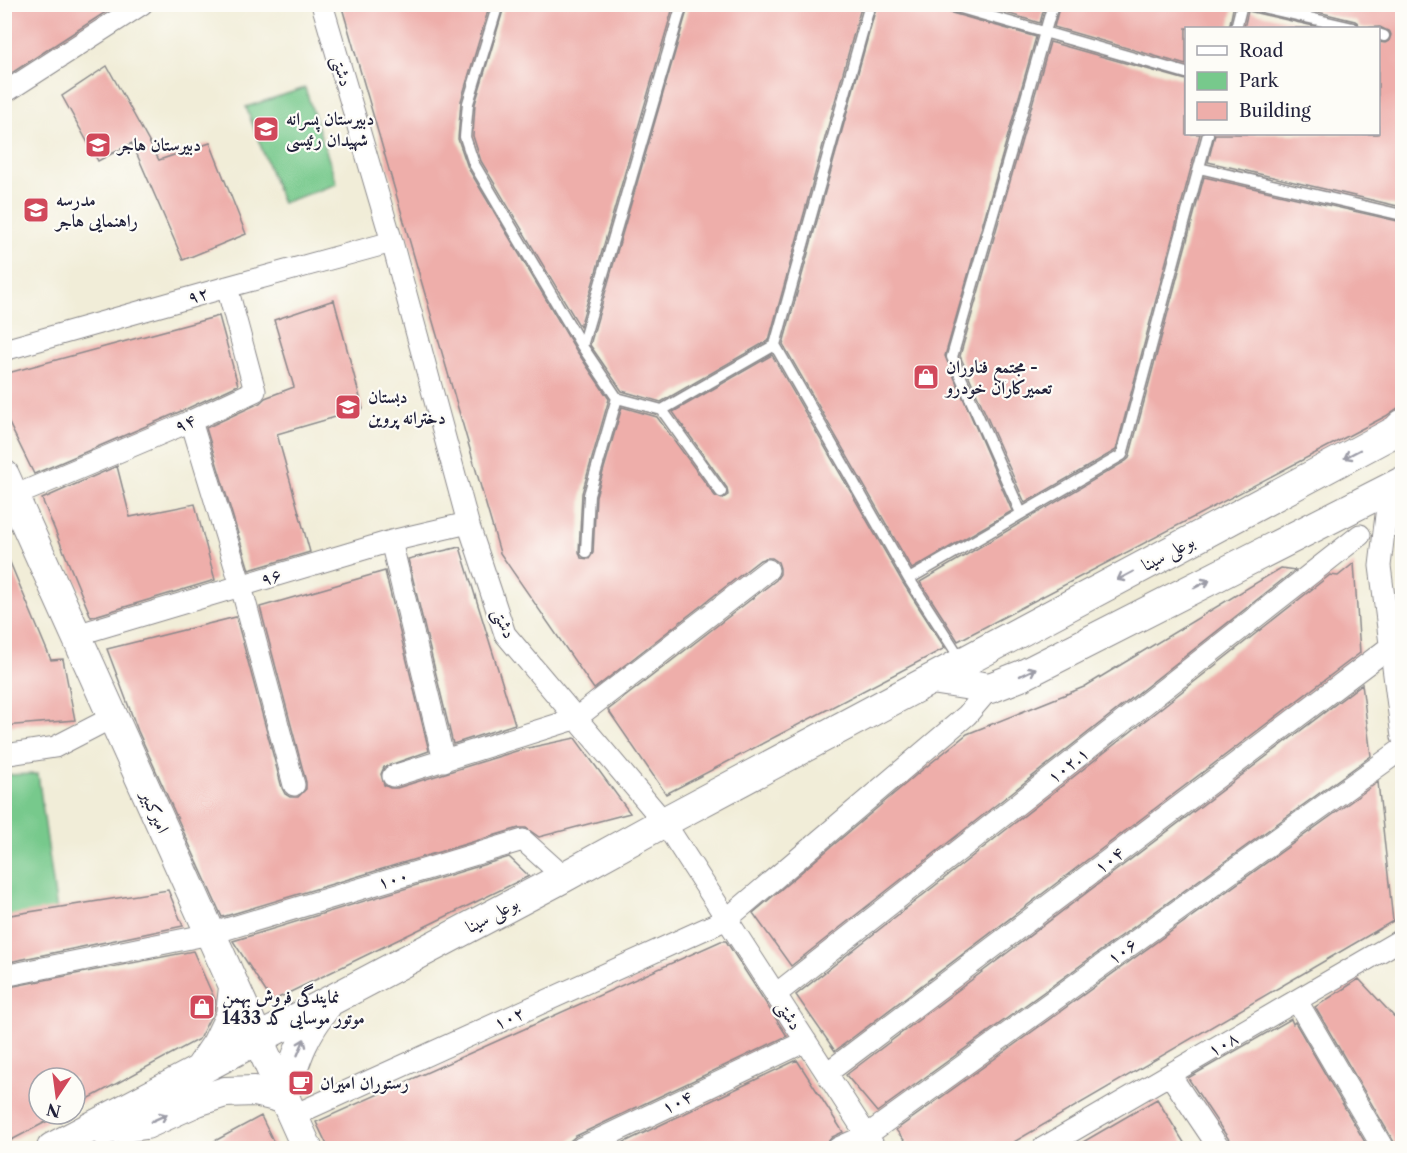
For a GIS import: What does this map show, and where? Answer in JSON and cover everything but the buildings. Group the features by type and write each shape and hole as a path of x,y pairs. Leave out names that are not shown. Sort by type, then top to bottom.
{"main road":[{"name":"بوعلی سینا","path":"974,674 1400,428"},
{"name":"بوعلی سینا","path":"52,1149 932,679 974,674 1023,675 1399,484"},
{"name":"امیرکبیر","path":"9,485 256,1040 307,1149"},
{"path":"198,1071 217,1044 231,1015 234,987"},
{"path":"82,1133 146,1124 197,1101 225,1092 255,1091 287,1107 297,1054 309,1027 329,1001"}],"street":[{"path":"4,93 142,4"},
{"name":"دشتی","path":"322,4 392,242 468,523 505,634 664,822 871,1142"},
{"name":"۹۲","path":"4,350 392,242"},
{"name":"۹۴","path":"9,485 191,421 255,391 227,287"},
{"path":"191,421 241,586 294,785"},
{"path":"1399,484 1386,515 1380,566 1402,736"},
{"path":"1324,521 1350,527 1360,535 1380,566"},
{"name":"۹۶","path":"76,635 391,541 468,523"},
{"name":"۱۰۲.۱","path":"776,994 1360,535"},
{"path":"391,541 444,761"},
{"path":"393,776 576,719 768,570"},
{"name":"۱۰۴","path":"827,1073 1391,646"},
{"name":"۱۰۲","path":"287,1107 727,919 967,715 974,674"},
{"path":"4,755 55,747 113,717"},
{"name":"۱۰۶","path":"838,1149 871,1142 1402,749"},
{"name":"۱۰۰","path":"210,934 523,840 564,877"},
{"path":"4,976 210,934"},
{"name":"۱۰۸","path":"1043,1149 1402,939"},
{"path":"1297,1001 1383,1149"},
{"name":"۱۰۴","path":"581,1149 806,1041"},
{"path":"1170,1075 1220,1149"}],"lane":[{"path":"498,4 468,103 465,137 474,164 582,346 617,398 662,410 721,492"},
{"path":"582,346 682,4"},
{"path":"662,410 775,345 870,4"},
{"path":"946,4 1185,73"},
{"path":"1021,513 952,357 1053,4"},
{"path":"1236,27 1242,4"},
{"path":"1249,4 1349,27"},
{"path":"909,579 1122,455 1208,135"},
{"path":"1198,168 1402,215"},
{"path":"775,345 909,579 974,674"},
{"path":"585,552 589,495 617,398"}],"green space":[{"path":"305,88 337,184 282,203 246,107"},
{"path":"38,774 57,912 5,918 4,775"}],"place":[{"name":"دبیرستان پسرانه شهیدان رئیسی","path":"266,129"},
{"name":"دبیرستان هاجر","path":"98,145"},
{"name":"مدرسه راهنمایی هاجر","path":"36,210"},
{"name":"مجتمع فناوران - تعمیرکاران خودرو","path":"926,377"},
{"name":"دبستان دخترانه پروین","path":"348,407"},
{"name":"نمایندگی فروش بهمن موتور موسایی کد 1433","path":"202,1007"},
{"name":"رستوران امیران","path":"301,1083"}]}
